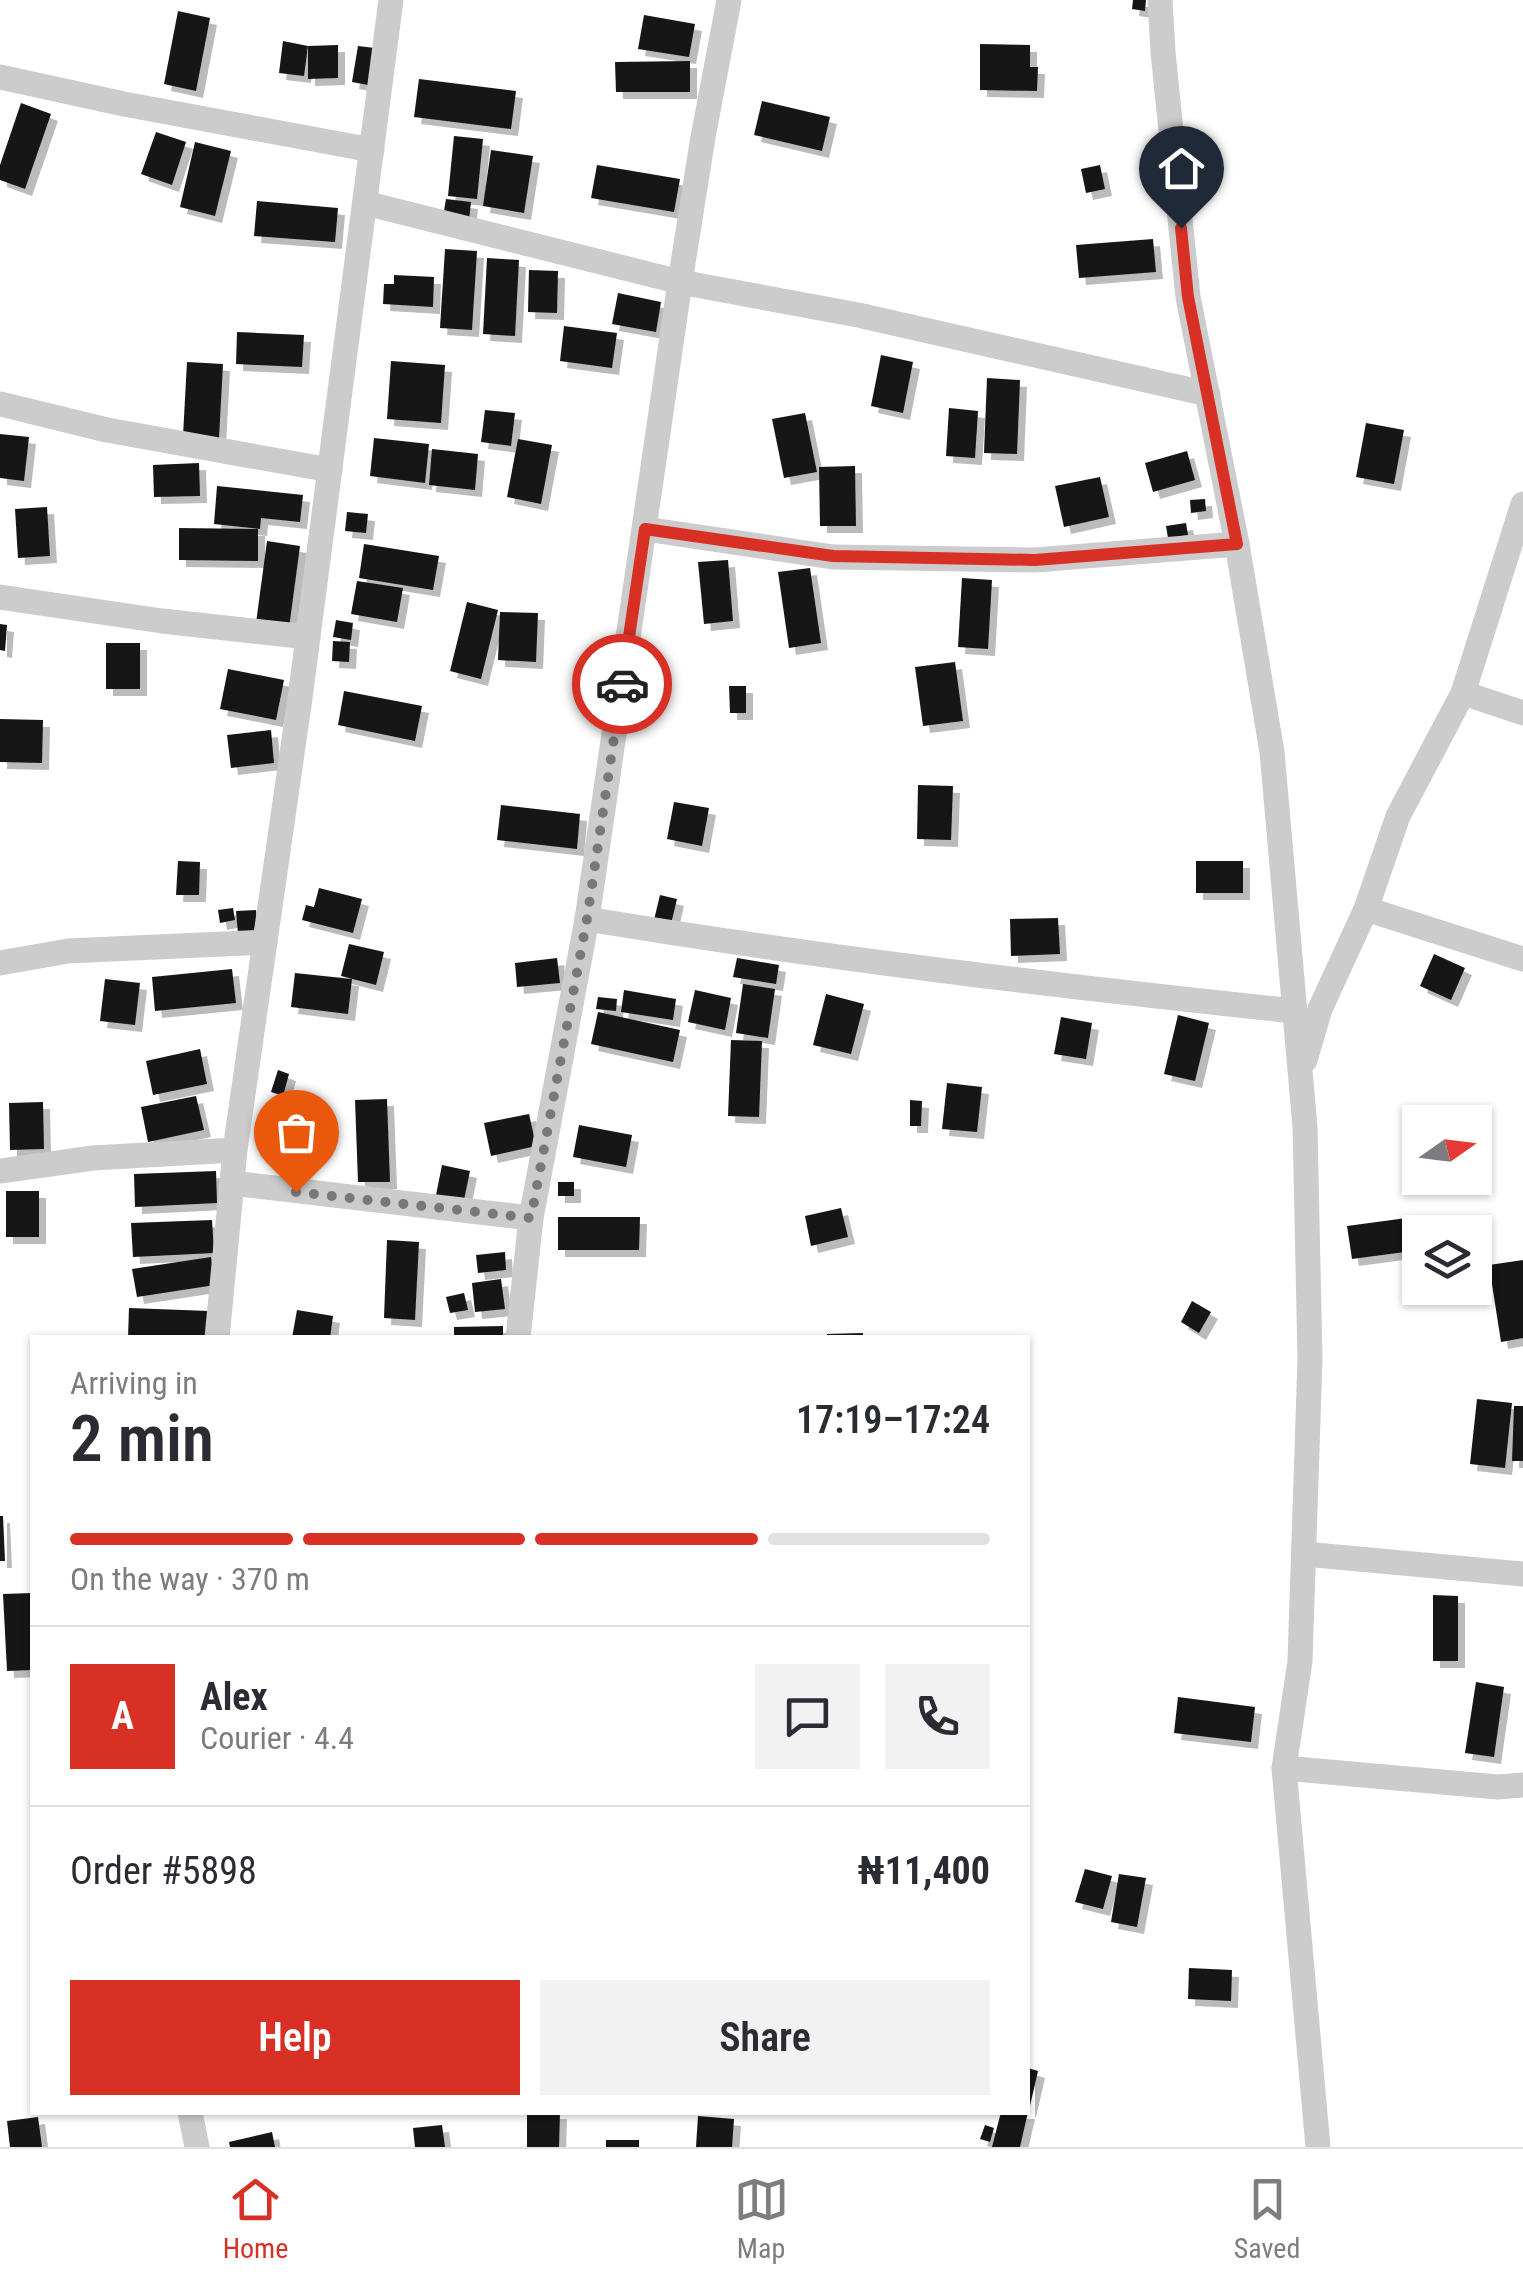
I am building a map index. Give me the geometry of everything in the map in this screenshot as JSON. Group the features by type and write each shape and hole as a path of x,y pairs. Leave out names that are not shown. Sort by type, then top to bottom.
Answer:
{"street":[{"path":"216,1335 235,1150 392,0"},
{"path":"518,1335 531,1218 587,919 702,137 729,0"},
{"path":"1160,0 1188,297 1237,544 1272,752 1305,1127 1310,1359 1304,1554 1300,1661 1284,1768 1318,2147"},
{"path":"0,77 372,150"},
{"path":"365,203 680,282 858,315 1208,394"},
{"path":"0,404 126,433 330,470"},
{"path":"1300,1075 1320,1009 1366,909 1398,816 1463,693 1523,504"},
{"path":"645,529 851,557 1035,560 1237,544"},
{"path":"0,598 162,622 308,636"},
{"path":"1463,693 1523,712"},
{"path":"1366,909 1523,959"},
{"path":"587,919 799,954 1294,1011"},
{"path":"0,963 68,951 265,942"},
{"path":"0,1171 93,1158 235,1150"},
{"path":"232,1183 531,1218"},
{"path":"1304,1554 1523,1574"},
{"path":"1284,1768 1523,1785"},
{"path":"191,2115 197,2147"}],"building":[{"path":"1133,0 1146,0 1145,11 1132,9"},
{"path":"178,11 210,18 196,91 164,84"},
{"path":"644,15 695,24 689,57 638,49"},
{"path":"283,41 308,46 304,76 279,73"},
{"path":"980,44 1030,45 1030,67 1038,67 1037,91 980,90"},
{"path":"338,45 338,78 308,79 308,46"},
{"path":"358,46 375,48 368,85 352,82"},
{"path":"690,61 690,92 616,92 615,62"},
{"path":"419,79 516,91 511,129 414,117"},
{"path":"762,101 830,117 822,151 754,135"},
{"path":"21,103 51,114 25,189 0,180 0,165"},
{"path":"156,132 186,142 172,185 141,174"},
{"path":"454,136 483,139 477,199 448,196"},
{"path":"195,142 231,151 215,216 180,207"},
{"path":"491,150 533,156 524,213 483,206"},
{"path":"597,165 680,179 674,212 591,198"},
{"path":"1100,165 1105,189 1086,193 1081,169"},
{"path":"446,199 471,202 469,220 443,217"},
{"path":"257,201 338,208 335,242 254,236"},
{"path":"1153,239 1156,272 1079,278 1076,245"},
{"path":"445,249 477,251 472,330 440,328"},
{"path":"487,258 519,260 515,336 483,334"},
{"path":"529,270 558,271 557,313 528,312"},
{"path":"394,275 434,277 433,307 383,304 384,284 394,284"},
{"path":"618,293 661,302 656,332 612,324"},
{"path":"564,326 617,333 612,368 560,361"},
{"path":"237,332 304,335 302,367 236,364"},
{"path":"881,355 913,362 903,413 871,406"},
{"path":"391,361 445,365 441,423 387,419"},
{"path":"187,362 223,364 219,438 183,436"},
{"path":"987,378 1020,380 1017,454 984,453"},
{"path":"949,408 978,411 975,458 946,456"},
{"path":"485,410 515,413 511,446 481,442"},
{"path":"805,413 817,472 784,478 772,419"},
{"path":"1366,423 1404,430 1394,484 1356,477"},
{"path":"0,434 29,437 24,481 0,478"},
{"path":"374,438 429,444 425,483 370,476"},
{"path":"518,439 552,445 541,504 507,497"},
{"path":"432,449 478,454 475,490 429,485"},
{"path":"1187,451 1195,480 1153,492 1145,463"},
{"path":"199,463 200,496 154,497 153,465"},
{"path":"855,466 856,526 820,526 819,467"},
{"path":"1100,477 1109,517 1064,527 1055,486"},
{"path":"217,486 303,495 300,522 261,518 260,529 214,524"},
{"path":"1205,499 1206,511 1191,513 1190,500"},
{"path":"47,507 50,556 18,558 15,509"},
{"path":"347,512 368,514 366,533 345,531"},
{"path":"1186,523 1188,535 1168,538 1166,526"},
{"path":"179,528 258,529 258,561 179,560"},
{"path":"267,541 300,546 289,628 256,623"},
{"path":"364,544 439,556 433,590 359,578"},
{"path":"728,560 733,621 704,624 698,562"},
{"path":"810,568 821,643 789,648 778,572"},
{"path":"962,578 992,580 988,649 958,647"},
{"path":"357,581 403,588 397,622 351,614"},
{"path":"467,602 498,610 481,679 450,671"},
{"path":"500,612 538,613 536,662 498,660"},
{"path":"336,620 353,623 351,640 333,637"},
{"path":"0,624 7,625 5,651 0,650"},
{"path":"333,641 350,642 349,662 332,661"},
{"path":"106,643 140,643 140,689 106,689"},
{"path":"955,662 963,721 923,726 915,667"},
{"path":"228,669 284,680 276,720 220,709"},
{"path":"729,686 746,686 746,713 730,713"},
{"path":"344,691 422,706 415,741 338,725"},
{"path":"0,719 43,720 42,763 0,762"},
{"path":"271,730 274,763 231,768 227,735"},
{"path":"918,785 953,786 951,840 917,839"},
{"path":"674,802 709,808 702,846 667,839"},
{"path":"501,805 580,814 577,849 497,840"},
{"path":"178,861 200,862 199,895 176,895"},
{"path":"1196,861 1243,861 1243,893 1196,893"},
{"path":"319,888 362,899 353,933 302,920 306,905 314,907"},
{"path":"660,895 677,899 671,924 654,920"},
{"path":"233,908 235,920 220,923 218,910"},
{"path":"256,910 259,944 239,946 236,911"},
{"path":"1058,918 1060,954 1011,956 1010,919"},
{"path":"349,944 384,952 376,985 341,976"},
{"path":"1434,954 1465,968 1451,1000 1420,986"},
{"path":"557,958 560,983 517,987 515,963"},
{"path":"737,958 779,965 776,984 733,977"},
{"path":"232,969 236,1003 155,1011 152,977"},
{"path":"295,973 352,979 348,1014 291,1007"},
{"path":"105,979 140,983 135,1025 100,1021"},
{"path":"743,984 775,989 768,1038 736,1033"},
{"path":"624,990 676,999 673,1020 621,1012"},
{"path":"695,990 731,998 725,1030 688,1022"},
{"path":"826,994 864,1004 851,1054 813,1045"},
{"path":"598,997 617,999 616,1011 596,1009"},
{"path":"598,1012 680,1030 673,1062 591,1044"},
{"path":"1178,1015 1209,1023 1195,1081 1164,1074"},
{"path":"1061,1017 1092,1023 1086,1059 1054,1054"},
{"path":"731,1040 762,1041 759,1117 728,1116"},
{"path":"200,1049 207,1084 153,1095 146,1061"},
{"path":"278,1070 289,1074 283,1096 271,1092"},
{"path":"947,1083 982,1087 977,1132 942,1129"},
{"path":"196,1096 204,1130 148,1142 141,1107"},
{"path":"387,1099 390,1182 358,1182 355,1100"},
{"path":"910,1100 922,1101 921,1126 910,1126"},
{"path":"43,1102 44,1149 10,1150 9,1103"},
{"path":"529,1114 536,1146 491,1156 484,1123"},
{"path":"579,1125 632,1135 626,1167 573,1157"},
{"path":"442,1165 470,1171 464,1200 436,1195"},
{"path":"216,1171 217,1203 135,1207 134,1174"},
{"path":"558,1182 574,1182 574,1196 558,1196"},
{"path":"6,1191 39,1191 39,1237 6,1237"},
{"path":"841,1208 848,1237 811,1246 805,1216"},
{"path":"558,1217 640,1217 639,1250 558,1250"},
{"path":"1402,1219 1402,1252 1352,1259 1347,1226"},
{"path":"212,1220 214,1253 133,1257 131,1223"},
{"path":"387,1240 419,1242 415,1320 384,1318"},
{"path":"505,1252 506,1270 478,1273 476,1255"},
{"path":"211,1257 215,1285 137,1297 132,1269"},
{"path":"1523,1260 1523,1338 1501,1342 1492,1265"},
{"path":"501,1279 505,1309 475,1312 472,1283"},
{"path":"464,1293 468,1310 450,1313 446,1297"},
{"path":"1192,1301 1211,1312 1199,1333 1181,1322"},
{"path":"129,1308 209,1311 208,1335 128,1335"},
{"path":"297,1310 333,1316 330,1335 293,1335"},
{"path":"503,1326 503,1335 454,1335 454,1327"},
{"path":"1477,1399 1512,1403 1505,1468 1470,1464"},
{"path":"1514,1406 1523,1406 1523,1461 1512,1461"},
{"path":"3,1516 5,1561 0,1561"},
{"path":"30,1593 30,1670 7,1671 3,1594"},
{"path":"1433,1595 1458,1596 1458,1661 1433,1661"},
{"path":"1476,1682 1504,1687 1494,1757 1465,1753"},
{"path":"1178,1697 1255,1707 1251,1742 1174,1733"},
{"path":"1085,1869 1112,1876 1103,1909 1075,1902"},
{"path":"1119,1874 1146,1878 1137,1927 1111,1922"},
{"path":"1189,1968 1232,1970 1231,2001 1188,1999"},
{"path":"1030,2069 1038,2071 1030,2106"},
{"path":"527,2115 560,2115 559,2147 527,2147"},
{"path":"1000,2115 1027,2115 1020,2147 992,2147"},
{"path":"698,2116 734,2119 732,2147 696,2147"},
{"path":"38,2117 42,2147 10,2147 7,2121"},
{"path":"442,2125 445,2147 415,2147 413,2128"},
{"path":"985,2125 994,2128 990,2142 980,2139"},
{"path":"272,2132 275,2147 230,2147 229,2142"},
{"path":"606,2140 639,2140 639,2147 606,2147"}],"way so far":[{"path":"296,1192 531,1218 587,919 622,684"}],"route":[{"path":"622,684 645,529 833,556 1035,560 1237,544 1188,297 1181,228"}]}
